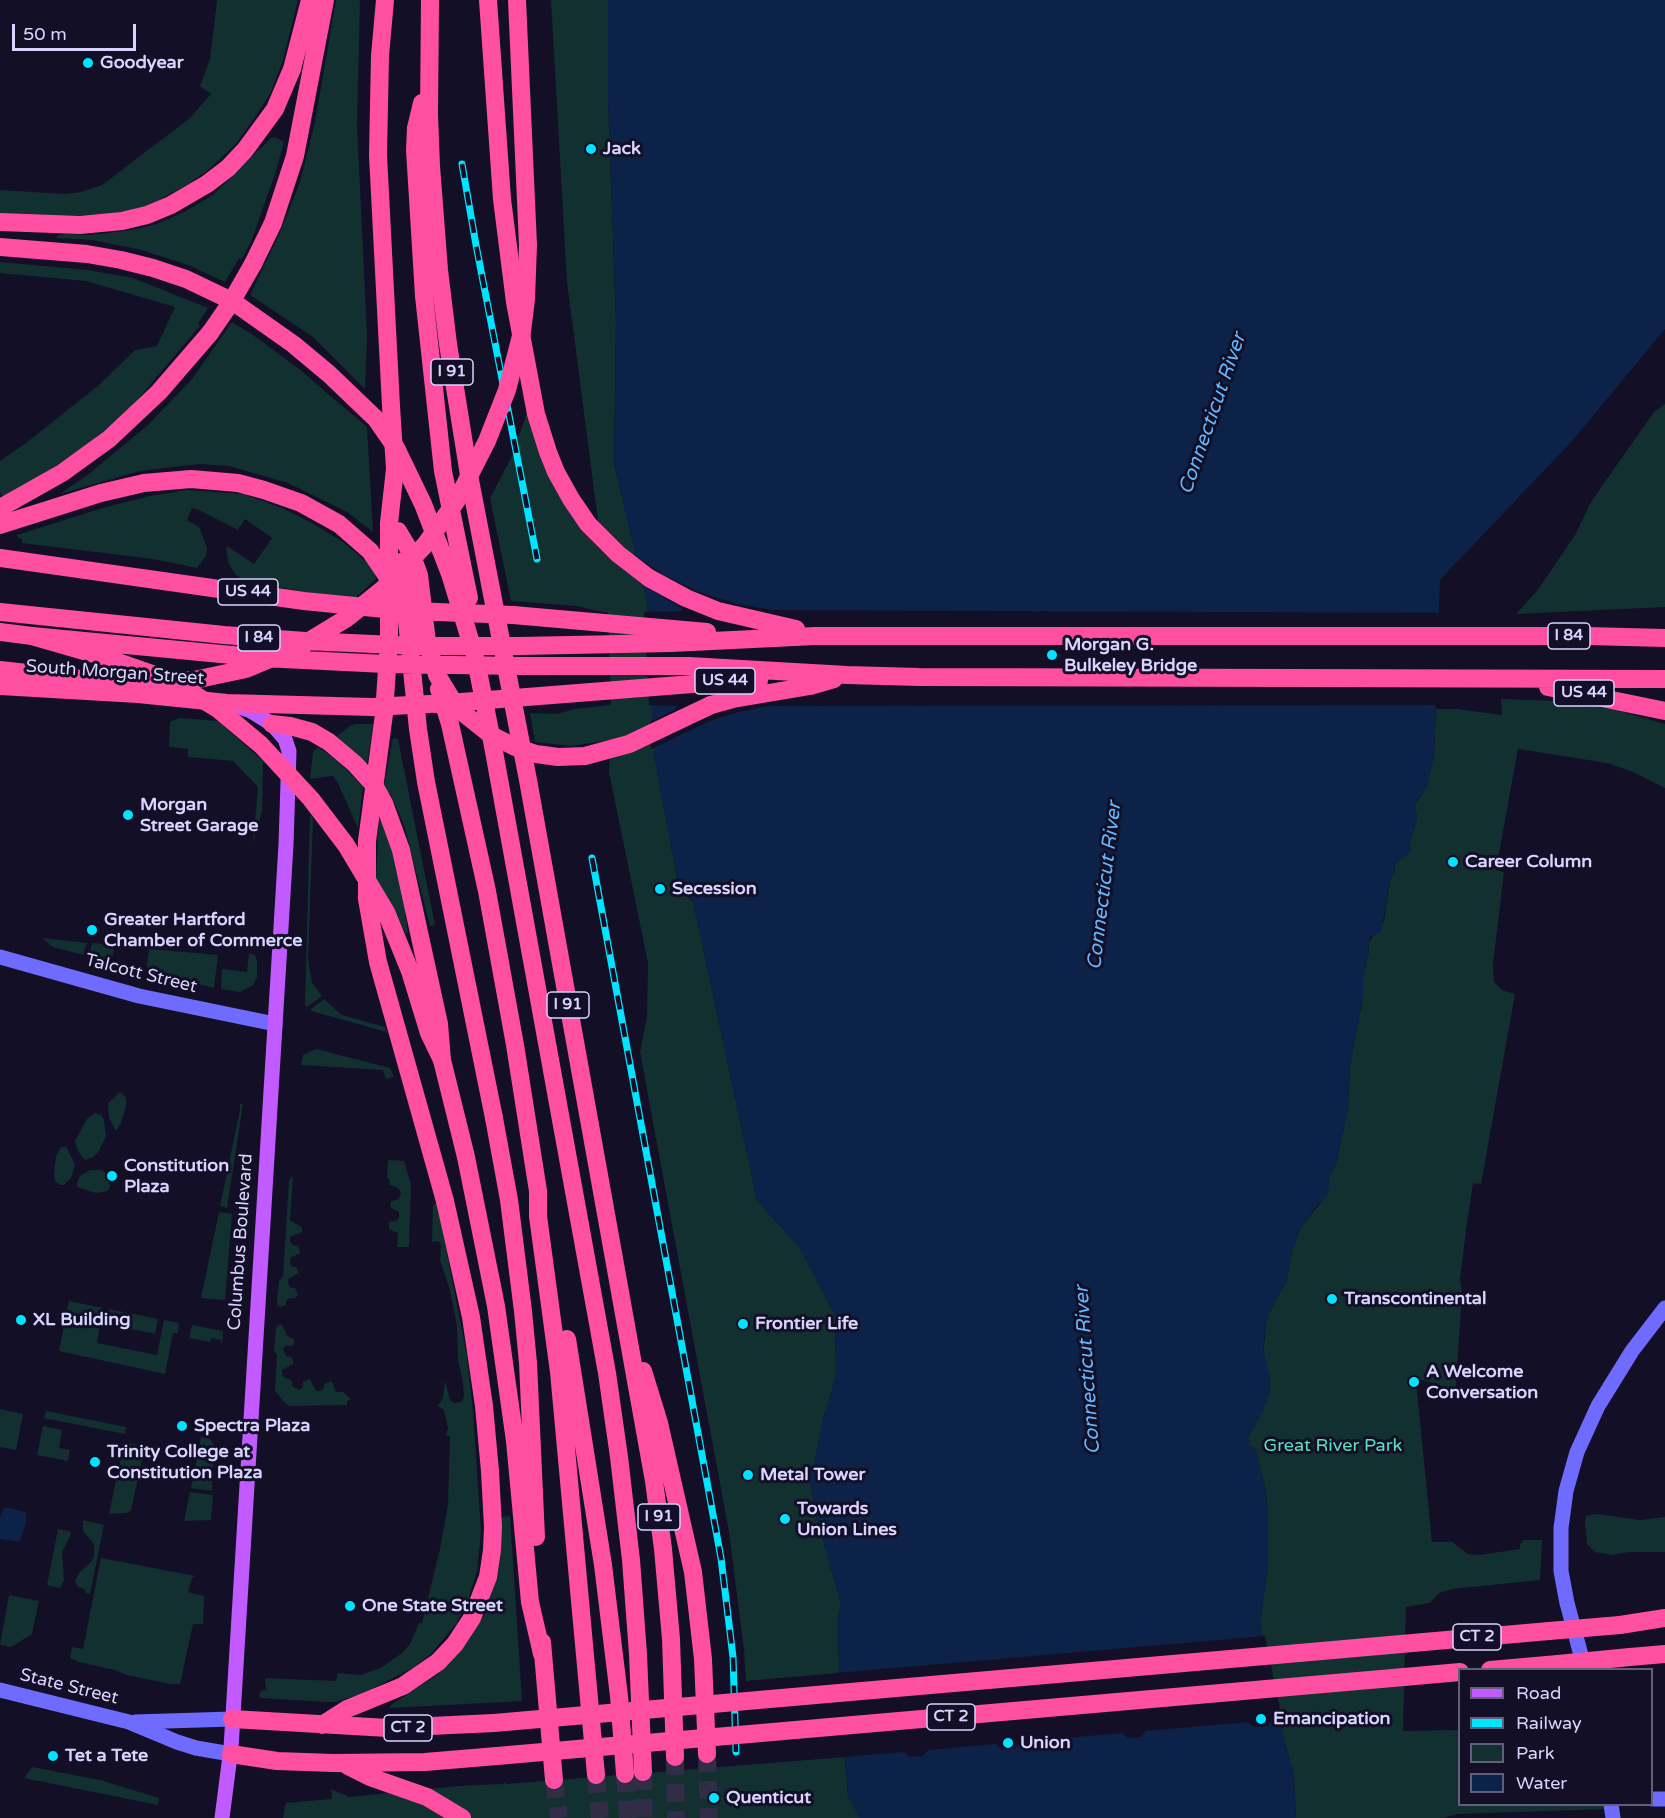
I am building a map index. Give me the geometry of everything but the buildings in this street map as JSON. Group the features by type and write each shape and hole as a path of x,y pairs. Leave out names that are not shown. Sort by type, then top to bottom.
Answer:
{"highway":[{"path":"0,222 80,225 122,221 147,215 171,205 207,184 228,168 245,150 275,109 292,69 310,0"},
{"path":"5,514 118,432 176,374 210,333 230,304 253,264 276,214 295,156 325,0"},
{"path":"385,0 378,155 399,531 414,691 426,782 509,1200 524,1311 542,1654 554,1780"},
{"name":"I 91","path":"430,0 429,138 435,228 447,333 460,425 526,769 654,1481 663,1549 673,1673 675,1757"},
{"path":"488,0 502,199 523,350 536,414 548,452 565,489 588,524 618,554 649,578 718,611 796,629 815,636"},
{"path":"0,670 108,682 154,683 200,679 246,669 301,646 347,618 383,589 430,538 460,494 488,441 509,383 522,332 528,245 518,0"},
{"path":"429,83 419,114 415,138 424,296 443,471 475,627 475,656"},
{"path":"0,248 87,254 130,262 201,285 232,301 271,326 311,359 376,419 396,448 415,485 455,590 475,656 615,1424 628,1528 634,1604 634,1773 619,1696 596,1520 547,1215 538,1191"},
{"path":"322,1725 347,1709 403,1686 438,1662 455,1644 472,1618 488,1577 492,1550 490,1471 482,1388 471,1317 445,1201 378,962 367,899 367,841 386,691 390,604 389,523 395,469"},
{"path":"5,514 130,485 174,479 217,480 264,490 301,503 330,518 365,544 398,594 415,630 442,697 450,724 498,947 538,1191 538,1216 559,1372 596,1775"},
{"path":"399,531 411,552 419,574 427,642 442,686 457,708 478,727 524,750 558,757 597,754 629,744 719,702 754,694 810,686 847,675"},
{"name":"US 44","path":"0,558 304,601 395,610 513,615 768,637"},
{"name":"I 84","path":"0,612 213,634 418,646 603,644 815,636 1665,638"},
{"name":"I 84","path":"0,632 263,658 385,664 708,667 847,675 1665,679"},
{"path":"32,636 126,664 172,681 218,709 261,745 323,813 373,889 400,945 429,1034 442,1060"},
{"name":"US 44","path":"227,704 372,707 847,675"},
{"name":"US 44","path":"1502,678 1665,711"},
{"name":"South Morgan Street","path":"0,686 138,694 227,704"},
{"path":"272,724 304,729 321,737 356,764 374,785 389,812 397,834 439,1024 442,1060 482,1231 502,1337 515,1441 530,1602 542,1654"},
{"path":"631,1352 642,1370 652,1395 693,1572 703,1659 707,1754"},
{"name":"CT 2","path":"232,1719 412,1728 494,1724 1665,1620"},
{"name":"CT 2","path":"1513,1668 1665,1654"},
{"name":"CT 2","path":"231,1754 278,1761 425,1762 1458,1672"},
{"path":"344,1763 370,1777 427,1797 462,1818"}],"main road":[{"name":"Columbus Boulevard","path":"222,1818 231,1754 286,844 289,751 285,739 272,724 251,711 227,704"}],"street":[{"name":"Talcott Street","path":"0,957 139,996 275,1024"},
{"path":"1584,1668 1561,1571 1560,1532 1566,1491 1577,1452 1602,1398 1632,1351 1665,1308"},
{"name":"State Street","path":"0,1690 129,1722 196,1748 231,1754"},
{"name":"State Street","path":"129,1722 232,1719"}],"green space":[{"path":"217,0 298,0 283,60 271,92 235,145 208,170 187,185 145,207 117,213 67,216 0,215 0,190 64,194 81,192 102,185 190,118 211,94 200,86 210,59"},
{"path":"336,0 360,0 357,125 367,335 365,389 313,337 250,295 279,235 300,182 315,122"},
{"path":"551,0 608,0 608,99 616,322 614,463 647,602 654,754 679,890 693,901 757,1200 800,1248 835,1315 836,1377 824,1416 810,1482 818,1522 841,1604 838,1616 839,1673 746,1681 729,1532 640,1052 647,1017 648,963 609,772 611,740 571,746 535,742 530,713 557,714 575,709 611,705 608,613 576,606 511,601 490,498 512,456 529,407 581,529 602,551 567,282"},
{"path":"275,137 284,142 275,174 251,242 225,282 188,265 138,249 92,240 56,238 64,234 91,235 132,230 157,224 184,212 213,195 271,138"},
{"path":"0,262 88,270 133,278 208,308 198,324 200,326 132,406 91,442 3,498 0,492 0,461 99,385 135,350 157,346 175,307 86,281 0,273"},
{"path":"232,322 299,369 367,427 373,532 347,512 288,483 229,466 199,464 140,471 60,494 90,473 148,425 192,379"},
{"path":"1665,404 1665,607 1516,614 1537,591 1575,535 1590,504 1654,412"},
{"path":"187,490 244,494 282,508 343,542 375,569 376,579 353,600 244,581 235,574 229,564 227,546 254,564 272,538 245,519 238,530 192,508 187,520 199,527 207,548 206,556 197,568 153,559 22,543 22,539 17,535 106,507"},
{"name":"Great River Park","path":"1501,699 1558,701 1616,710 1665,724 1665,788 1633,772 1607,763 1518,749 1496,870 1504,872 1493,964 1494,982 1502,990 1515,994 1481,1184 1473,1183 1468,1216 1460,1279 1462,1293 1455,1398 1441,1386 1423,1380 1416,1381 1432,1542 1452,1542 1468,1554 1479,1555 1520,1549 1520,1544 1524,1540 1542,1540 1540,1580 1452,1589 1439,1593 1430,1603 1406,1607 1403,1731 1458,1730 1458,1806 1608,1806 1608,1809 1458,1814 1443,1818 1296,1818 1294,1776 1260,1624 1268,1565 1268,1513 1265,1486 1255,1448 1250,1445 1248,1437 1253,1429 1270,1376 1263,1355 1266,1324 1269,1313 1287,1280 1292,1250 1301,1227 1327,1195 1329,1178 1336,1164 1348,1108 1350,1065 1363,997 1368,943 1384,921 1390,880 1394,874 1395,864 1410,852 1410,842 1417,819 1415,804 1422,795 1434,757 1436,709 1457,709 1502,715"},
{"path":"179,718 218,721 263,761 262,811 253,843 258,787 233,761 188,757 188,749 169,747 170,722"},
{"path":"356,724 373,724 367,764 336,737"},
{"path":"393,738 398,739 435,925 430,926 404,825 391,795 383,791"},
{"path":"318,747 339,762 363,787 358,828 333,776 310,779 313,752"},
{"path":"310,814 313,819 308,960 312,983 322,996 307,1007 305,1005"},
{"path":"379,819 390,840 407,913 405,914 408,932 406,934 376,878"},
{"path":"42,938 87,943 83,955 53,947"},
{"path":"92,943 114,945 113,955 102,962 92,959 89,955"},
{"path":"149,949 218,955 214,988 149,972 147,967"},
{"path":"249,953 255,955 257,961 257,977 253,985 240,992 221,989 222,969 247,972"},
{"path":"324,999 342,1015 385,1027 387,1032 311,1011"},
{"path":"316,1049 390,1068 394,1077 386,1079 383,1070 301,1065 303,1055"},
{"path":"119,1093 126,1098 126,1106 116,1131 109,1118 108,1103"},
{"path":"240,1104 243,1104 227,1208 220,1206"},
{"path":"95,1113 101,1115 104,1120 106,1136 99,1151 93,1157 85,1160 78,1151 75,1141 87,1119"},
{"path":"61,1147 66,1147 75,1165 71,1178 64,1185 55,1181 54,1175 56,1156"},
{"path":"388,1160 404,1161 411,1184 409,1247 397,1247 398,1233 389,1229 389,1222 399,1218 399,1212 391,1208 390,1202 399,1199 401,1192 390,1185 387,1177"},
{"path":"90,1170 101,1170 107,1174 110,1186 108,1191 96,1193 77,1187 80,1176"},
{"path":"293,1176 290,1220 302,1228 302,1232 290,1237 290,1242 298,1246 300,1253 290,1258 292,1267 296,1267 299,1273 288,1279 288,1284 291,1288 295,1288 298,1295 290,1298 286,1301 286,1305 280,1307 277,1304 279,1281 283,1277 289,1180"},
{"path":"437,1202 467,1356 473,1410 481,1532 477,1571 468,1600 456,1624 431,1654 414,1667 364,1693 336,1702 261,1698 259,1696 261,1691 266,1690 265,1678 336,1681 338,1673 360,1675 381,1668 402,1653 410,1644 419,1623 422,1623 448,1504 450,1436 446,1436 448,1428 444,1410 438,1406 443,1397 445,1381 450,1400 454,1403 462,1402 464,1396 458,1360 457,1326 450,1290 440,1260 441,1245 438,1241 432,1242 433,1205"},
{"path":"219,1212 232,1214 225,1300 201,1298"},
{"path":"69,1301 103,1308 97,1343 157,1355 164,1320 179,1323 178,1333 173,1333 165,1374 59,1351"},
{"path":"109,1309 158,1319 155,1334 106,1324"},
{"path":"192,1325 223,1331 222,1343 221,1340 211,1338 210,1342 189,1338"},
{"path":"278,1325 282,1325 287,1336 294,1339 292,1346 287,1345 283,1349 286,1356 293,1360 293,1364 282,1370 282,1375 292,1381 292,1386 299,1390 303,1387 303,1382 310,1379 316,1391 321,1391 324,1384 332,1381 336,1392 343,1392 351,1399 347,1401 347,1405 290,1406 286,1404 275,1391 277,1355 274,1351"},
{"path":"0,1409 23,1414 16,1450 0,1447"},
{"path":"46,1411 126,1427 125,1434 44,1418"},
{"path":"43,1426 62,1430 59,1448 70,1450 68,1461 37,1455"},
{"path":"201,1437 210,1439 214,1445 212,1491 191,1488"},
{"path":"124,1442 145,1446 131,1510 127,1513 109,1514"},
{"path":"190,1492 213,1495 211,1520 184,1521"},
{"path":"1597,1514 1640,1520 1665,1517 1665,1552 1629,1552 1612,1555 1595,1552 1587,1544 1585,1522 1586,1516"},
{"path":"510,1516 522,1701 390,1708 391,1705 437,1675 466,1644 486,1612 499,1568 500,1517"},
{"path":"83,1520 104,1525 90,1594 85,1593 85,1589 78,1587 75,1582 79,1573 94,1556 94,1544 83,1531"},
{"path":"58,1529 69,1531 71,1534 62,1552 64,1581 60,1588 47,1585"},
{"path":"101,1558 196,1576 192,1578 188,1592 204,1596 203,1624 193,1624 180,1684 127,1675 70,1658 72,1647 83,1649"},
{"path":"9,1595 39,1601 32,1634 11,1647 0,1645"},
{"path":"845,1757 848,1796 860,1818 283,1818 286,1803 332,1799 331,1789 349,1797 505,1782 507,1784"},
{"path":"32,1767 100,1780 159,1798 158,1805 24,1778"}],"water":[{"name":"Connecticut River","path":"608,0 1665,0 1665,329 1572,441 1440,580 1434,757 1427,787 1415,804 1417,819 1410,842 1410,852 1395,864 1381,932 1370,937 1368,943 1363,997 1350,1065 1348,1108 1336,1164 1329,1178 1329,1188 1324,1200 1318,1204 1301,1227 1292,1250 1287,1280 1269,1313 1266,1324 1263,1348 1270,1376 1270,1393 1262,1414 1248,1437 1250,1445 1255,1448 1265,1486 1268,1513 1268,1565 1260,1624 1294,1776 1296,1818 860,1818 848,1796 845,1757 852,1756 839,1673 838,1616 841,1604 818,1522 810,1482 824,1416 836,1377 835,1315 800,1248 757,1200 693,901 679,890 654,754 647,602 614,463 616,322 608,99"},
{"path":"4,1507 26,1512 26,1522 20,1542 0,1539 0,1517"}],"pier":[{"name":"Morgan G. Bulkeley Bridge","path":"633,554 664,575 699,592 737,604 773,610 1442,613 1439,705 768,706 710,721 651,749 650,722 674,710 677,706 649,705 644,612 681,611 683,609 639,582"},
{"path":"1265,1636 1282,1719 1272,1719 1268,1726 1254,1727 1248,1722 1146,1731 1141,1737 1128,1738 1122,1733 1020,1742 1015,1748 1001,1749 996,1744 928,1750 923,1756 910,1757 904,1752 842,1757 843,1754 849,1753 836,1673"}],"tunnel":[{"path":"707,1754 709,1818"},
{"path":"675,1757 676,1818"},
{"path":"643,1772 644,1818"},
{"path":"625,1774 628,1818"},
{"path":"596,1775 600,1818"},
{"path":"554,1780 559,1818"}],"railway":[{"path":"462,164 537,559"},
{"path":"592,858 721,1558 733,1657 736,1752"}],"place":[{"name":"Goodyear","path":"88,63"},
{"name":"Jack","path":"591,149"},
{"name":"Morgan G. Bulkeley Bridge","path":"1052,655"},
{"name":"Morgan Street Garage","path":"128,815"},
{"name":"Career Column","path":"1453,862"},
{"name":"Secession","path":"660,889"},
{"name":"Greater Hartford Chamber of Commerce","path":"92,930"},
{"name":"Constitution Plaza","path":"112,1176"},
{"name":"Transcontinental","path":"1332,1299"},
{"name":"XL Building","path":"21,1320"},
{"name":"Frontier Life","path":"743,1324"},
{"name":"A Welcome Conversation","path":"1414,1382"},
{"name":"Spectra Plaza","path":"182,1426"},
{"name":"Trinity College at Constitution Plaza","path":"95,1462"},
{"name":"Metal Tower","path":"748,1475"},
{"name":"Towards Union Lines","path":"785,1519"},
{"name":"One State Street","path":"350,1606"},
{"name":"Emancipation","path":"1261,1719"},
{"name":"Union","path":"1008,1743"},
{"name":"Tet a Tete","path":"53,1756"},
{"name":"Quenticut","path":"714,1798"}]}
